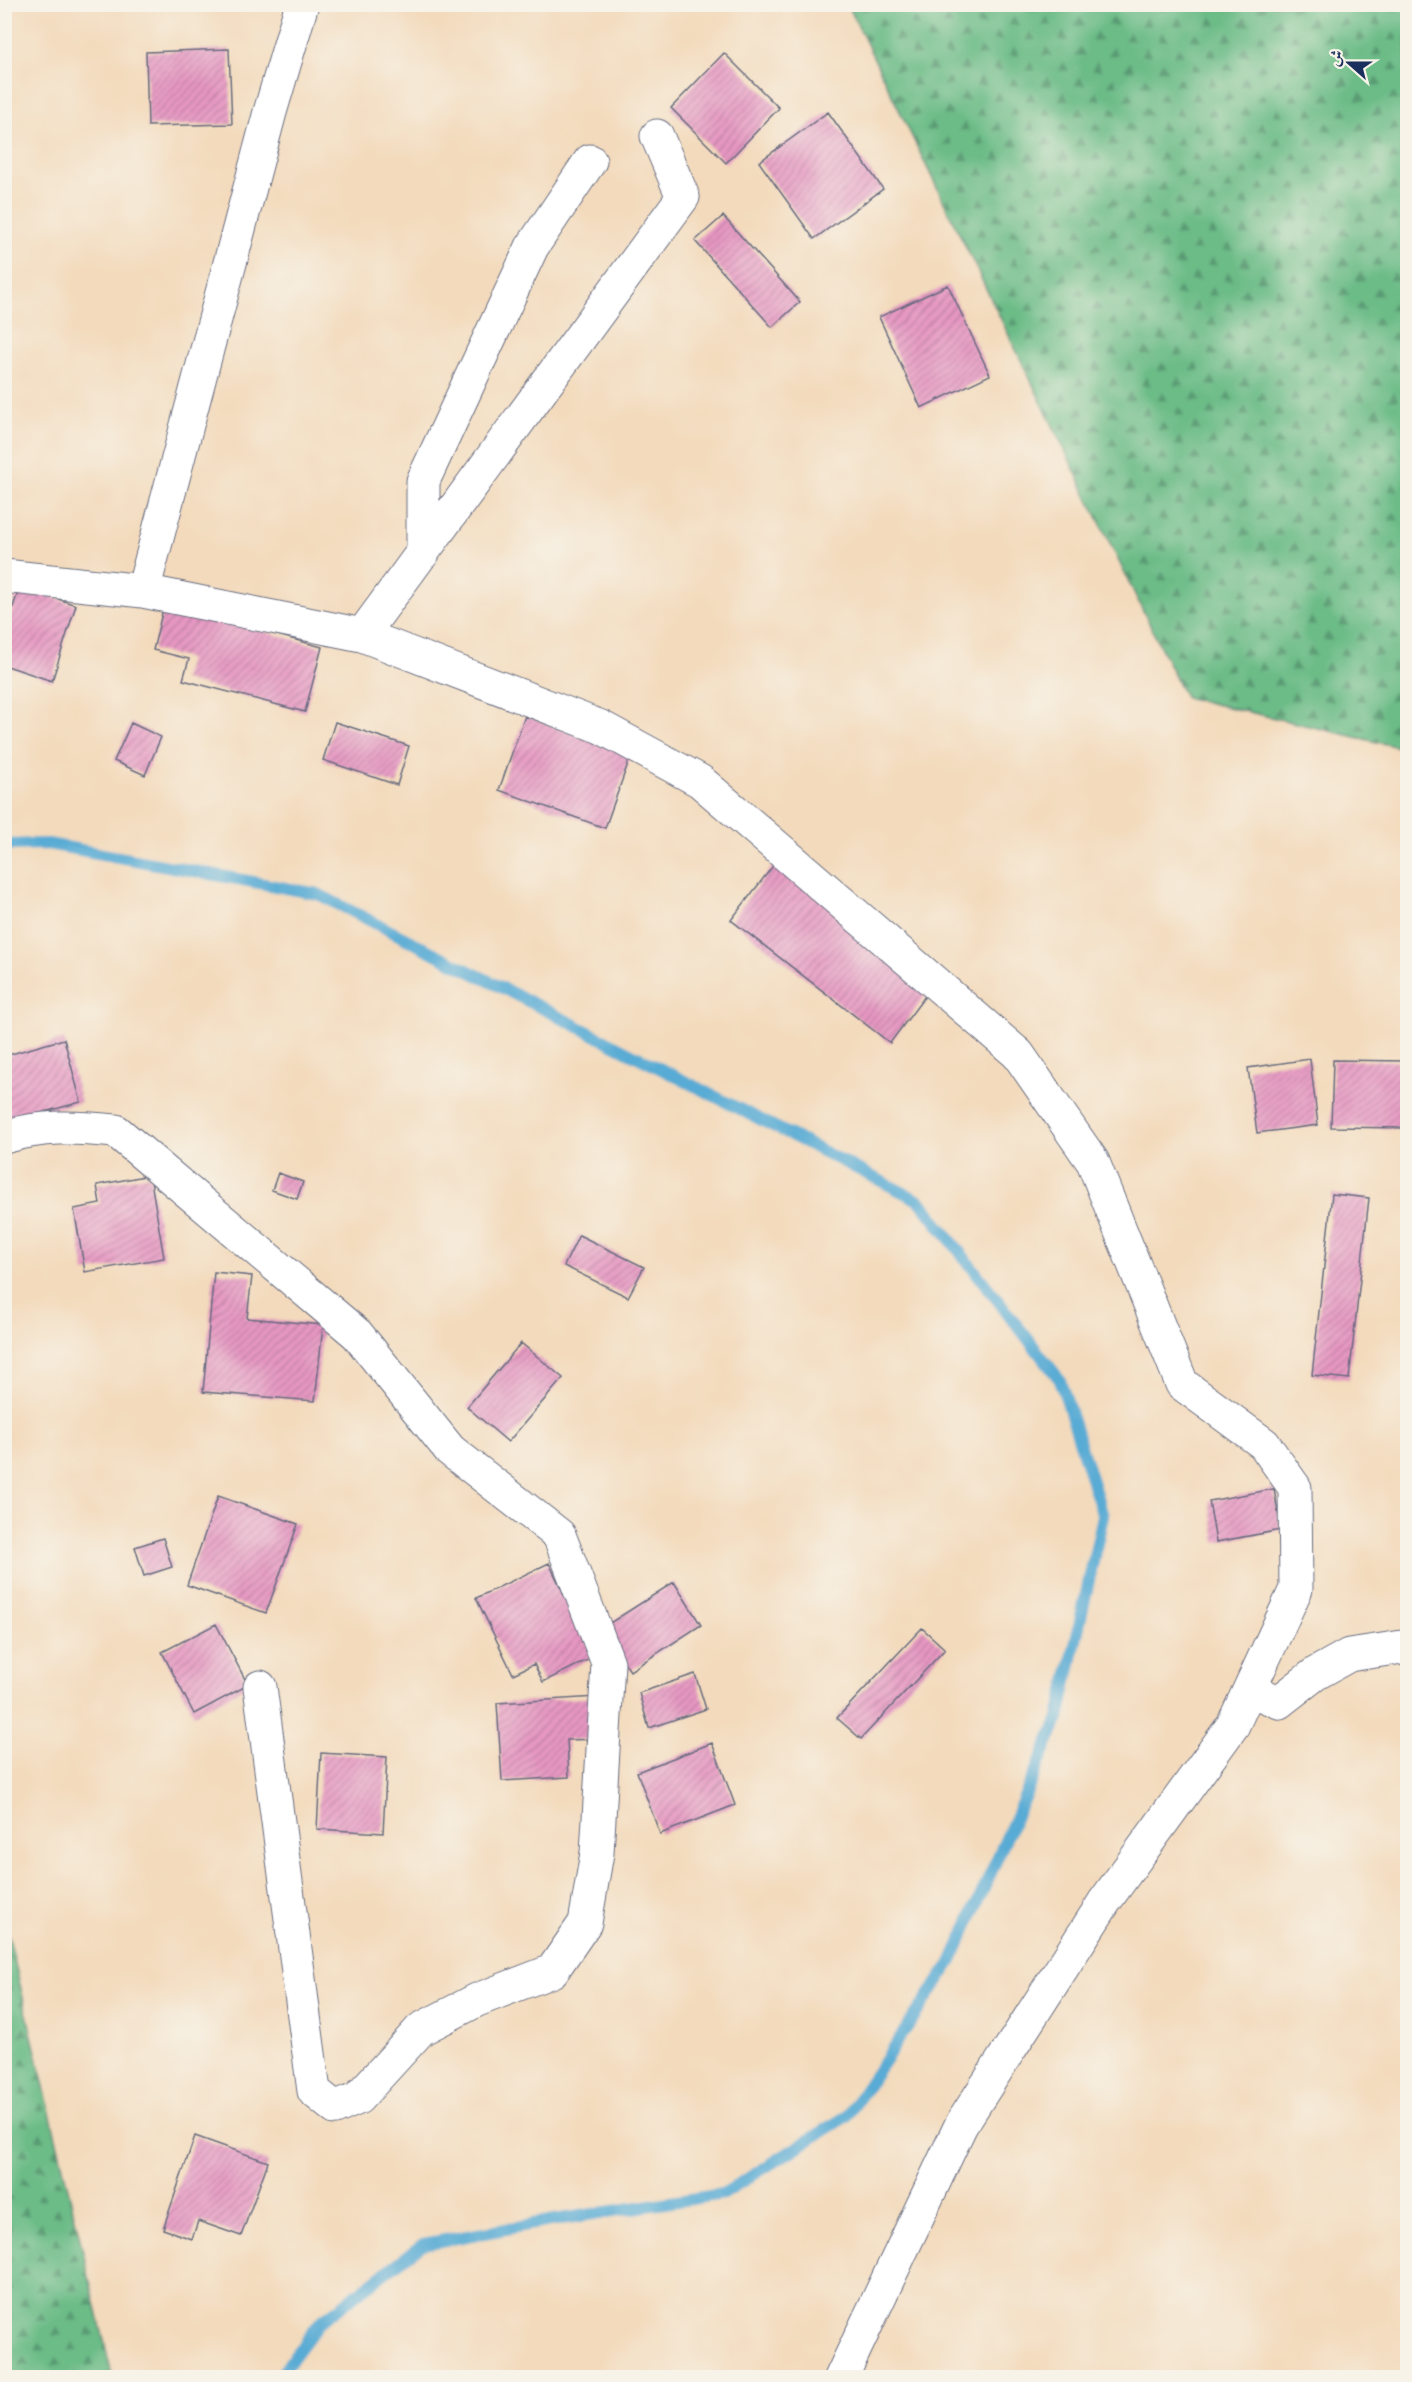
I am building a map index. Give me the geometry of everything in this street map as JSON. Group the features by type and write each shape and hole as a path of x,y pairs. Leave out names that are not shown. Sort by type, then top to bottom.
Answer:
{"street":[{"path":"143,591 270,112 302,4"},
{"path":"362,635 683,197 657,136"},
{"path":"423,553 423,482 532,247 590,161"},
{"path":"4,576 143,591 362,635 601,727 700,781 1018,1054 1093,1162 1182,1384 1264,1444 1295,1488 1296,1588 1233,1725 1105,1901 961,2125 841,2378"},
{"path":"4,1137 30,1129 71,1126 116,1131 357,1334 450,1450 559,1534 608,1663 597,1853 585,1923 552,1971 477,2000 421,2029 358,2098 335,2108 314,2091 260,1687"},
{"path":"1250,1690 1279,1702 1315,1674 1349,1655 1402,1647 1407,1650"}],"green space":[{"path":"848,5 1407,5 1407,749 1185,697"},
{"path":"4,1917 112,2375 111,2377 5,2377"}],"building":[{"path":"229,49 232,124 148,126 146,52"},
{"path":"724,53 779,108 726,163 671,108"},
{"path":"828,112 883,189 814,239 759,162"},
{"path":"723,216 800,302 772,327 695,241"},
{"path":"948,285 990,375 921,408 879,317"},
{"path":"20,586 76,605 52,681 4,665 4,634"},
{"path":"164,605 322,647 305,712 183,680 189,659 153,650"},
{"path":"525,716 631,755 605,828 499,790"},
{"path":"335,722 409,746 397,785 323,760"},
{"path":"131,723 161,737 145,775 114,761"},
{"path":"783,853 934,984 890,1043 731,920"},
{"path":"64,1039 81,1102 4,1123 4,1056"},
{"path":"1310,1059 1318,1125 1257,1133 1248,1068"},
{"path":"1333,1060 1406,1061 1405,1128 1331,1127"},
{"path":"278,1173 303,1182 297,1199 272,1190"},
{"path":"150,1175 164,1258 85,1272 74,1209 100,1204 97,1185"},
{"path":"1332,1194 1369,1198 1349,1379 1312,1375"},
{"path":"579,1235 644,1267 628,1297 564,1266"},
{"path":"214,1272 252,1276 247,1318 323,1325 315,1401 203,1392"},
{"path":"521,1343 563,1378 508,1442 467,1407"},
{"path":"1274,1489 1281,1530 1216,1542 1209,1501"},
{"path":"218,1496 298,1524 266,1613 187,1585"},
{"path":"163,1538 172,1567 144,1576 135,1547"},
{"path":"549,1563 594,1657 543,1682 534,1664 513,1674 476,1598"},
{"path":"674,1582 701,1625 630,1671 602,1628"},
{"path":"216,1624 248,1685 194,1714 162,1652"},
{"path":"922,1628 945,1649 861,1739 837,1718"},
{"path":"695,1674 706,1709 649,1728 639,1693"},
{"path":"597,1697 599,1739 567,1740 569,1777 502,1781 497,1703"},
{"path":"712,1743 735,1805 660,1834 637,1772"},
{"path":"321,1753 387,1757 383,1833 317,1829"},
{"path":"195,2136 268,2162 241,2236 198,2221 192,2239 163,2229"}],"waterway":[{"path":"4,845 48,844 318,894 920,1201 1060,1380 1103,1516 1059,1718 952,1961 847,2116 723,2194 561,2219 423,2244 320,2322 278,2378"}]}
